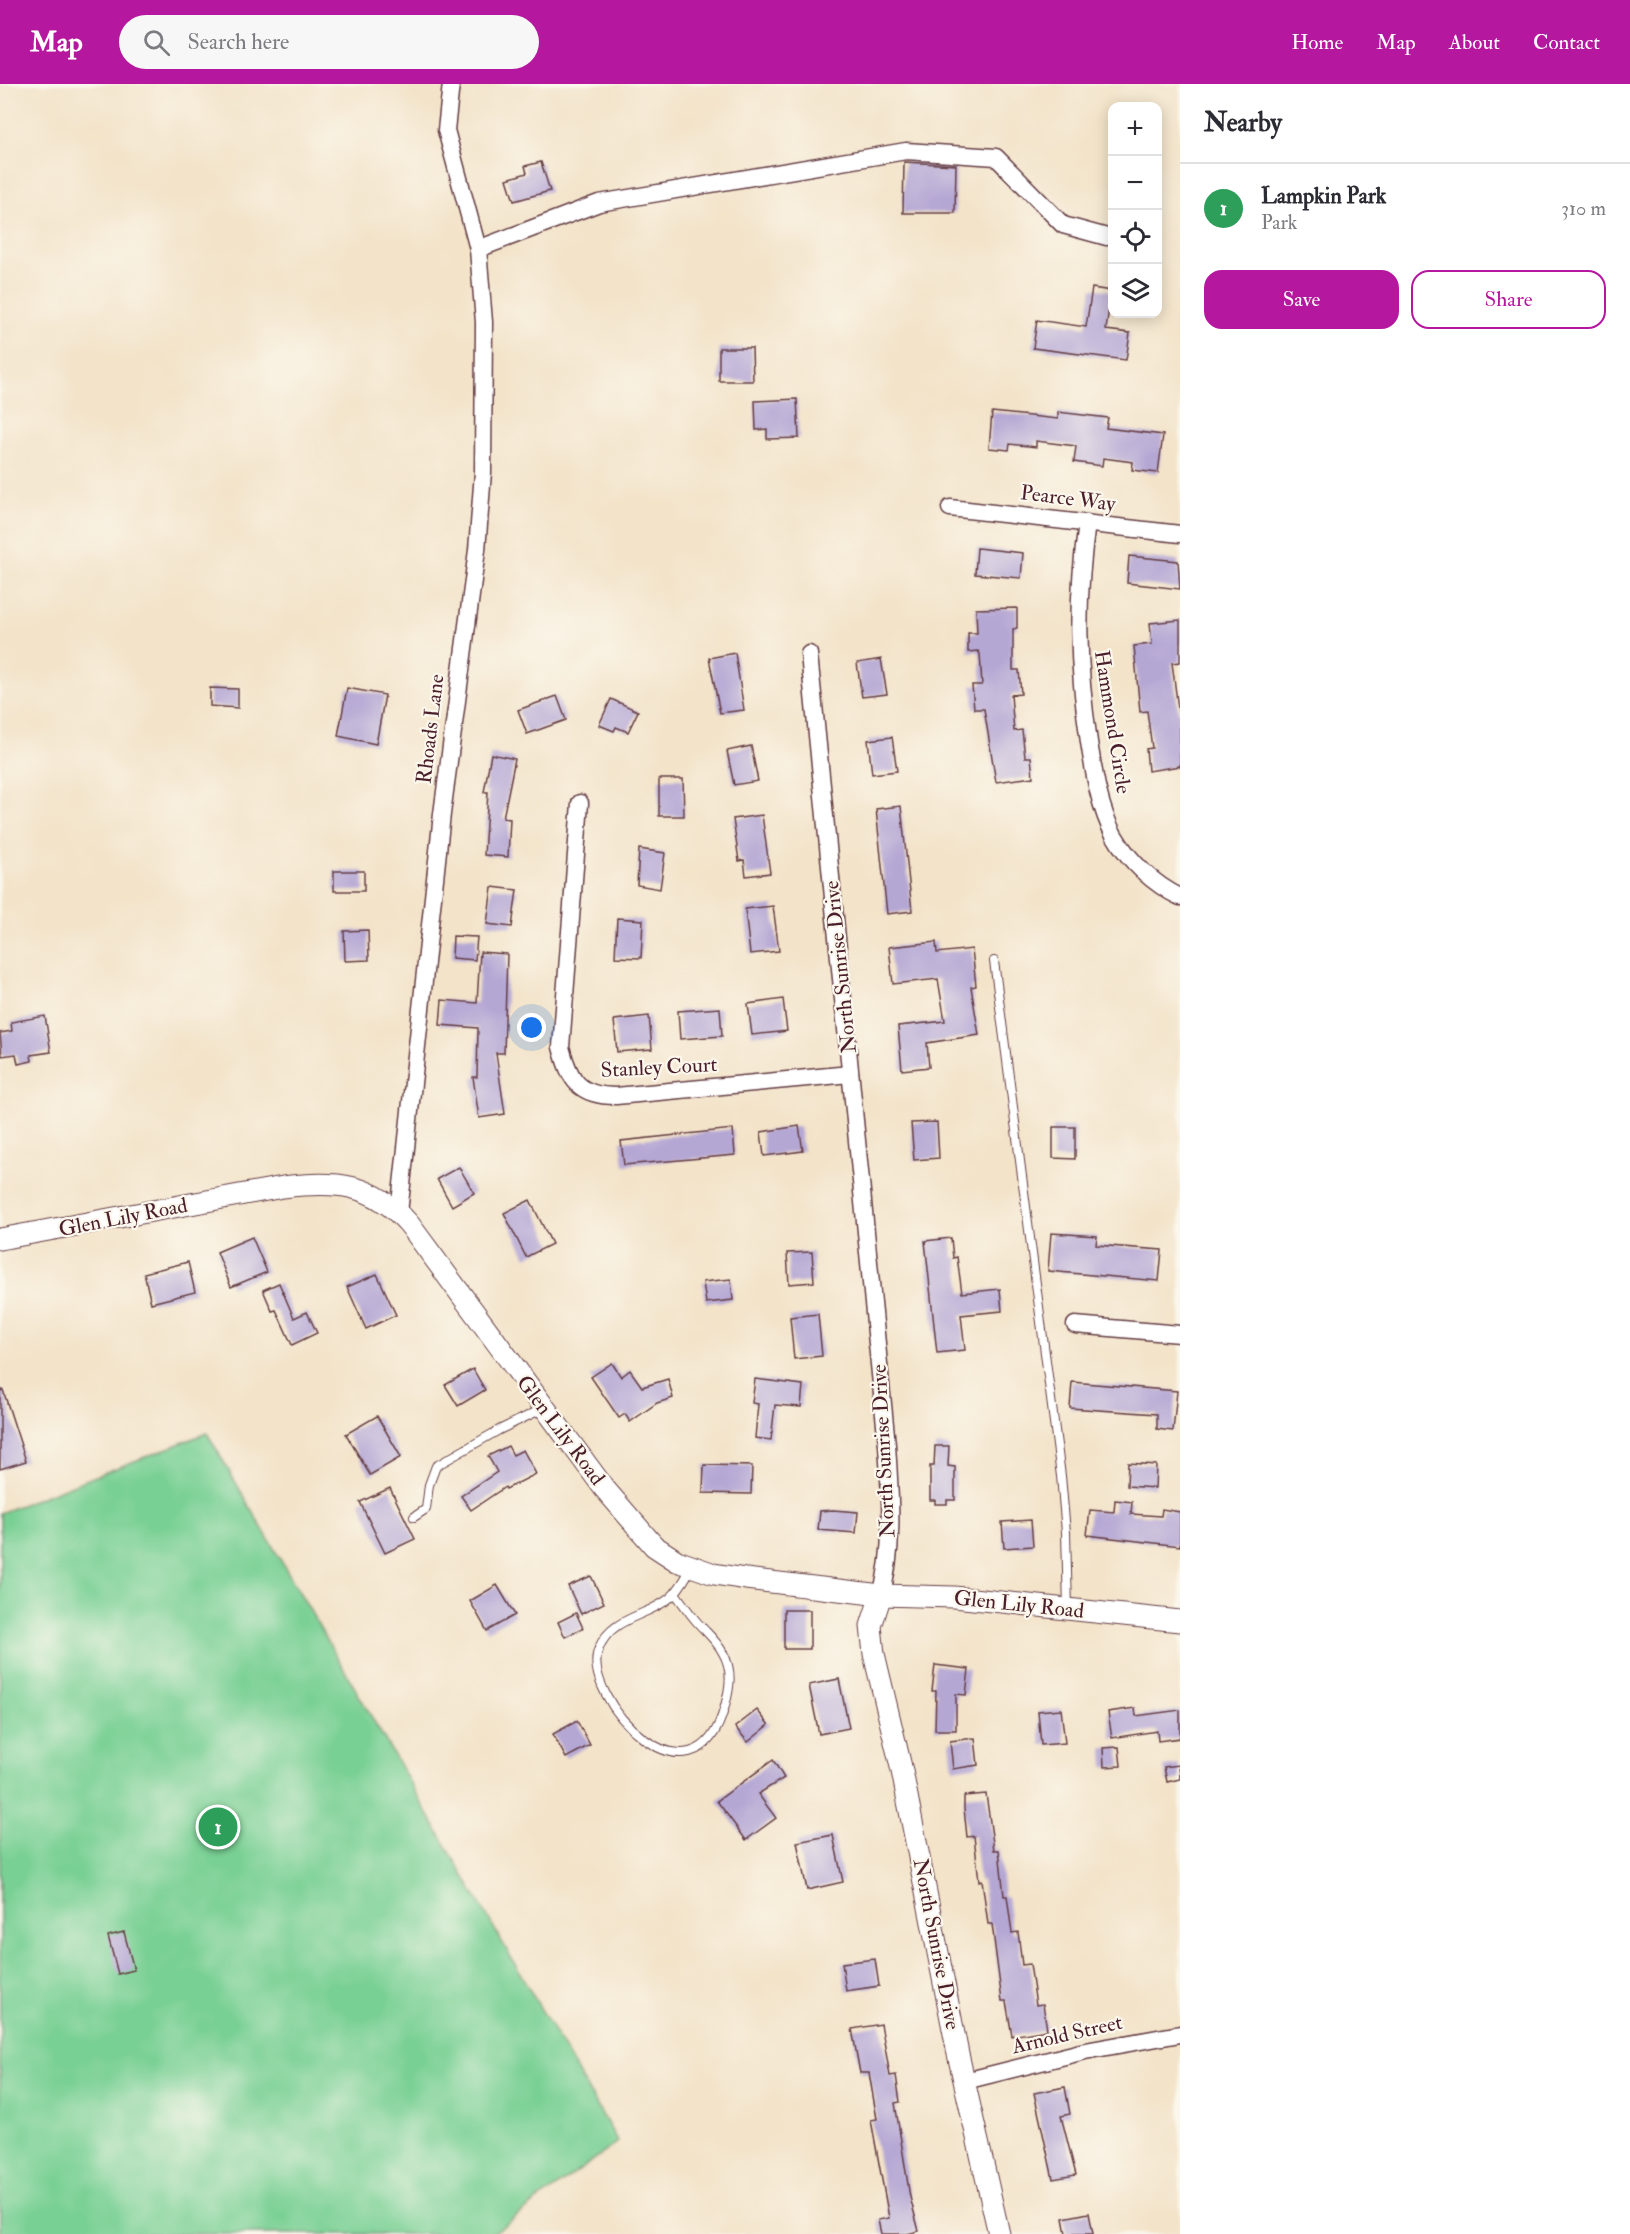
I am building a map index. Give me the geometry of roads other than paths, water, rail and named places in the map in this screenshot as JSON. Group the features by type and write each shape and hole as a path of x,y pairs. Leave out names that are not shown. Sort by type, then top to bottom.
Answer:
{"street":[{"name":"Rhoads Lane","path":"399,1213 442,814 482,499 484,322 478,249 447,130 451,84"},
{"path":"478,249 599,203 906,151 996,157 1063,225 1107,237"},
{"name":"Pearce Way","path":"950,508 1180,534"},
{"name":"Hammond Circle","path":"1087,523 1078,591 1078,637 1087,733 1099,796 1114,834 1125,851 1154,880 1180,897"},
{"name":"North Sunrise Drive","path":"809,654 890,1488 887,1574 871,1626 874,1654 902,1771 965,2081 999,2234"},
{"name":"Stanley Court","path":"580,803 561,1047 572,1078 583,1090 598,1096 616,1096 850,1074"},
{"name":"Glen Lily Road","path":"0,1239 283,1186 315,1183 345,1185 370,1192 399,1213 604,1488 654,1546 677,1561 714,1574 881,1594 954,1598 1180,1621"},
{"path":"1075,1325 1180,1334"},
{"name":"Arnold Street","path":"965,2081 1085,2051 1180,2034"}],"lane":[{"path":"994,961 1061,1476 1066,1532 1068,1609"},
{"path":"414,1517 426,1509 431,1476 442,1461 544,1408"},
{"path":"675,1593 724,1654 730,1686 724,1710 712,1735 701,1748 685,1754 665,1751 647,1743 605,1694 596,1667 597,1651 604,1637 617,1624 651,1608 675,1593 693,1567"}],"place":[{"name":"Lampkin Park","path":"218,1827"}]}
